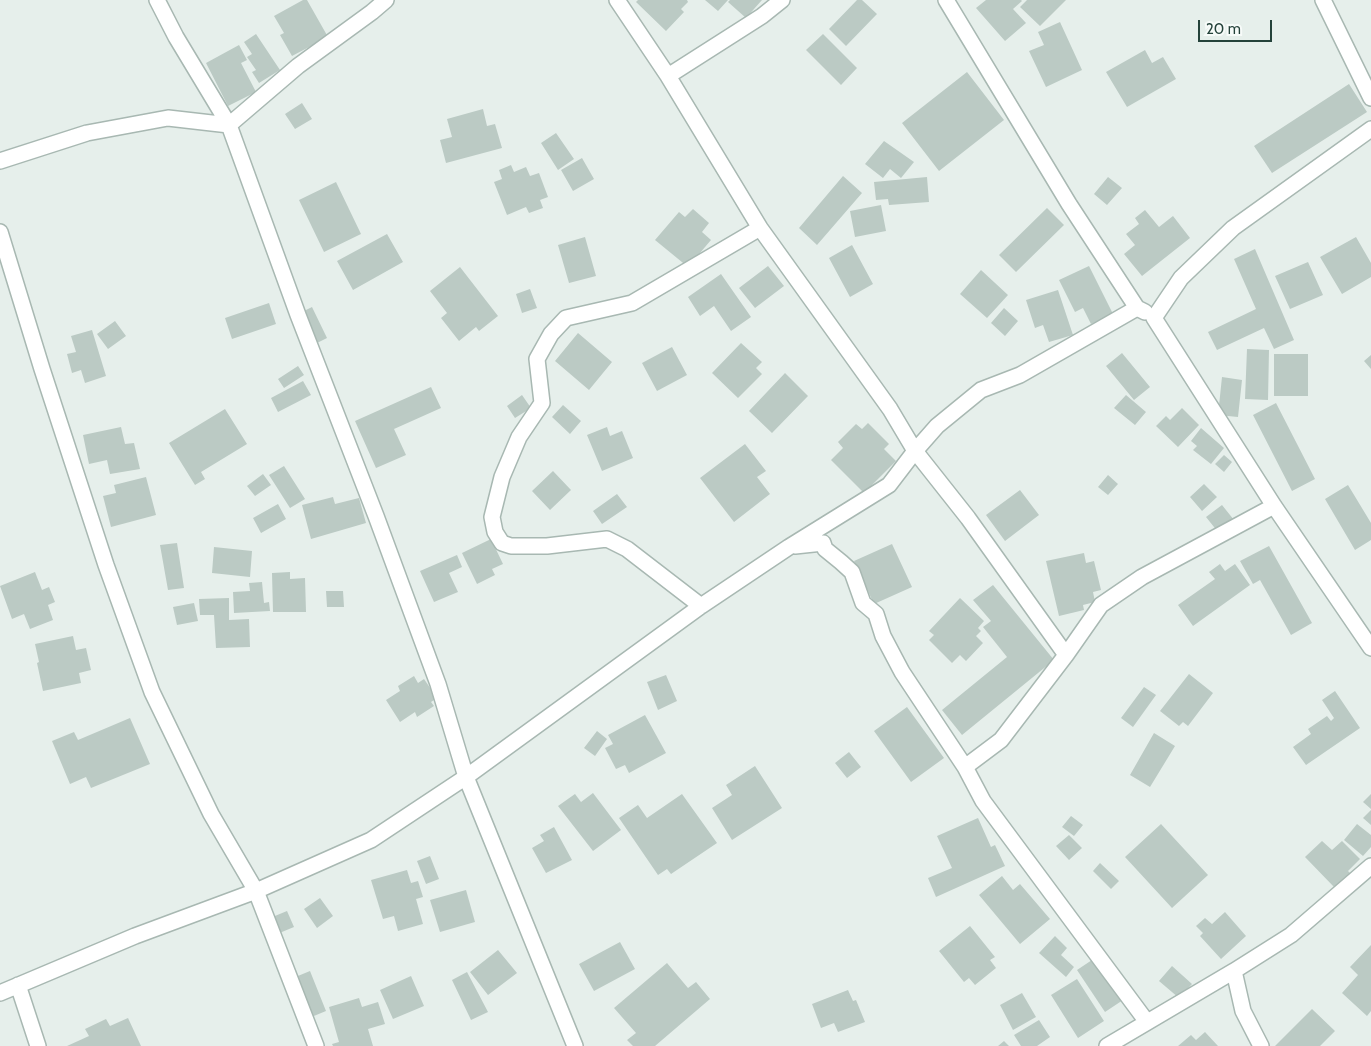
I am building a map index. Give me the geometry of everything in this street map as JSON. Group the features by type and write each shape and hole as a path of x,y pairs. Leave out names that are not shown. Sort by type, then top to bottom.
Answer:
{"street":[{"path":"158,0 176,37 229,125 298,315 376,516 438,684 466,777 575,1046"},
{"path":"0,161 86,133 168,118 229,125 298,66 386,0"},
{"path":"617,0 668,76 760,228 890,410 915,451 968,518 1066,655"},
{"path":"668,76 762,16 782,0"},
{"path":"946,0 1069,204 1137,308 1154,318 1274,506 1371,648"},
{"path":"1323,0 1371,98"},
{"path":"1154,318 1181,278 1233,228 1371,129"},
{"path":"701,606 627,549 607,539 547,546 510,546 502,543 495,532 492,517 502,477 519,437 542,403 537,359 550,334 566,318 632,303 760,228"},
{"path":"0,232 103,556 152,692 211,814 256,891 316,1046"},
{"path":"0,993 135,936 256,891 371,840 466,777 701,606 789,547 889,485 937,426 981,390 1020,375 1137,308"},
{"path":"965,767 1001,740 1101,606 1142,577 1274,506"},
{"path":"789,547 823,543 825,550 852,572 863,603 876,614 883,636 902,672 965,767 983,801 1147,1022"},
{"path":"1107,1046 1291,935 1371,866"},
{"path":"1234,971 1243,1011 1261,1046"},
{"path":"18,985 38,1046"}],"building":[{"path":"303,0 307,0 328,37 292,56 280,35 284,33 274,16"},
{"path":"638,0 687,0 688,2 681,9 684,12 666,31 636,2"},
{"path":"705,0 728,0 718,11"},
{"path":"730,0 762,0 746,18 728,2"},
{"path":"857,0 862,0 877,14 846,46 829,29"},
{"path":"986,0 1021,0 1013,9 1026,23 1005,41 976,8"},
{"path":"1027,0 1066,0 1040,26 1020,7"},
{"path":"1060,22 1082,70 1046,87 1029,51 1044,45 1038,32"},
{"path":"256,34 280,70 259,83 252,72 256,70 247,57 252,54 244,42"},
{"path":"823,34 857,68 841,85 806,50"},
{"path":"239,45 247,60 241,63 256,92 228,106 206,63"},
{"path":"1145,50 1152,63 1163,57 1176,79 1127,107 1106,72"},
{"path":"967,72 1004,120 939,171 902,123"},
{"path":"1349,84 1367,112 1272,173 1254,146"},
{"path":"302,103 312,119 295,129 285,114"},
{"path":"483,109 487,126 495,124 502,148 446,163 440,140 452,137 447,119"},
{"path":"556,133 574,159 558,170 541,143"},
{"path":"884,141 914,162 901,178 890,169 883,178 865,164"},
{"path":"582,158 594,179 573,191 561,170"},
{"path":"511,165 514,172 526,167 530,176 539,173 548,197 540,200 543,208 529,213 526,207 507,215 494,182 502,179 499,170"},
{"path":"843,176 862,193 817,245 799,228"},
{"path":"927,177 929,202 889,205 888,199 876,200 874,182"},
{"path":"1108,177 1122,188 1107,205 1094,194"},
{"path":"336,182 361,234 324,252 299,200"},
{"path":"881,205 886,231 855,237 850,211"},
{"path":"1047,208 1064,225 1016,272 999,255"},
{"path":"693,209 709,223 702,232 711,240 688,267 655,240 679,212 685,217"},
{"path":"1145,210 1159,227 1173,216 1190,238 1142,276 1124,254 1135,245 1126,234 1139,224 1135,218"},
{"path":"387,234 403,262 353,290 337,261"},
{"path":"585,237 596,276 569,283 558,245"},
{"path":"1356,237 1371,263 1371,277 1342,294 1320,257"},
{"path":"852,245 873,284 850,297 829,258"},
{"path":"1255,249 1294,340 1274,349 1264,328 1217,350 1208,332 1256,309 1234,259"},
{"path":"1308,262 1323,295 1290,309 1275,276"},
{"path":"768,266 784,286 755,308 739,288"},
{"path":"1089,266 1113,314 1091,324 1083,308 1075,312 1059,280"},
{"path":"460,267 498,316 479,331 476,327 459,341 441,318 447,313 430,291"},
{"path":"981,270 1008,295 987,318 960,294"},
{"path":"721,274 751,317 731,331 714,306 700,316 688,297"},
{"path":"530,289 537,308 522,313 516,294"},
{"path":"1058,290 1073,335 1049,342 1043,325 1035,328 1026,300"},
{"path":"269,303 276,324 232,339 225,318"},
{"path":"312,307 327,338 317,343 302,312"},
{"path":"1004,308 1018,321 1005,336 991,323"},
{"path":"115,321 126,336 108,349 97,334"},
{"path":"92,330 106,376 85,383 81,370 72,373 67,354 76,352 71,336"},
{"path":"578,333 612,362 589,390 555,361"},
{"path":"741,343 762,362 756,368 762,374 738,398 712,373"},
{"path":"672,347 687,375 657,391 642,363"},
{"path":"1247,349 1269,350 1268,400 1245,399"},
{"path":"1122,353 1150,387 1134,400 1106,366"},
{"path":"1274,354 1308,354 1308,396 1274,396"},
{"path":"1371,355 1371,369 1364,361"},
{"path":"298,366 304,375 284,388 278,379"},
{"path":"785,373 808,396 772,433 749,411"},
{"path":"1222,377 1242,380 1238,417 1218,415"},
{"path":"303,381 311,395 278,412 271,398"},
{"path":"431,387 441,408 394,429 406,455 376,468 355,421"},
{"path":"522,395 531,408 515,418 507,406"},
{"path":"1126,395 1146,412 1135,425 1114,408"},
{"path":"1276,403 1315,479 1292,491 1253,415"},
{"path":"563,405 581,421 570,434 552,417"},
{"path":"1182,408 1199,425 1178,447 1156,426 1166,416 1170,420"},
{"path":"225,409 247,444 201,472 205,479 195,485 169,443"},
{"path":"868,423 889,444 884,449 896,461 864,493 831,460 843,448 838,442 856,424 862,429"},
{"path":"121,427 125,444 134,443 140,469 110,474 107,460 89,464 83,435"},
{"path":"607,427 610,436 622,431 633,458 602,471 587,435"},
{"path":"1201,428 1224,448 1211,464 1193,450 1197,446 1191,441"},
{"path":"745,444 766,471 757,477 770,494 734,522 700,478"},
{"path":"1224,455 1232,462 1224,472 1215,464"},
{"path":"284,466 305,499 290,508 269,475"},
{"path":"553,471 571,490 550,510 532,491"},
{"path":"263,474 271,485 255,496 247,486"},
{"path":"1108,475 1118,484 1108,495 1098,487"},
{"path":"146,477 156,515 111,527 103,496 116,493 114,485"},
{"path":"1204,484 1217,497 1202,511 1190,497"},
{"path":"1348,485 1371,523 1371,540 1355,550 1325,499"},
{"path":"1020,490 1039,515 1005,541 986,515"},
{"path":"617,494 627,507 602,524 593,511"},
{"path":"333,497 335,504 359,498 366,523 311,539 302,505"},
{"path":"278,504 286,519 261,533 253,518"},
{"path":"1222,505 1234,520 1218,532 1206,517"},
{"path":"491,539 503,564 492,569 495,575 477,584 462,553"},
{"path":"177,543 184,588 168,590 160,545"},
{"path":"892,544 912,587 874,604 854,561"},
{"path":"1269,546 1312,623 1291,635 1260,580 1253,584 1240,561"},
{"path":"214,547 252,551 250,577 212,573"},
{"path":"1084,553 1086,563 1094,561 1101,590 1093,592 1095,602 1083,605 1084,610 1059,616 1046,561"},
{"path":"457,555 462,567 449,573 458,592 434,602 420,571"},
{"path":"1220,564 1225,571 1235,564 1250,585 1193,626 1178,605 1215,579 1209,572"},
{"path":"35,572 42,590 49,587 55,602 48,605 53,620 30,629 24,614 12,619 0,586"},
{"path":"290,572 290,579 305,578 306,612 273,612 272,573"},
{"path":"262,582 264,603 269,602 270,611 234,613 233,592 250,591 249,583"},
{"path":"993,585 1054,660 962,735 942,710 1007,657 983,627 991,621 973,600"},
{"path":"326,591 343,591 344,607 327,607"},
{"path":"229,598 229,620 249,619 250,647 216,648 214,615 200,615 199,599"},
{"path":"960,598 984,621 978,628 981,631 976,636 983,643 966,661 960,655 952,663 929,640 934,635 929,631"},
{"path":"194,603 198,621 177,625 173,607"},
{"path":"73,636 76,650 86,648 91,670 79,673 81,683 43,691 35,644"},
{"path":"1189,674 1213,693 1188,726 1183,722 1179,726 1160,711"},
{"path":"666,675 677,701 658,710 647,682"},
{"path":"414,676 418,683 424,679 437,698 431,702 434,706 417,717 415,712 400,722 386,700 400,691 398,686"},
{"path":"1144,687 1156,695 1133,727 1121,718"},
{"path":"1335,691 1360,728 1306,765 1293,747 1311,734 1308,729 1327,716 1331,721 1334,718 1322,700"},
{"path":"907,707 944,758 911,782 874,731"},
{"path":"645,715 666,753 629,773 625,765 616,769 605,748 613,744 608,735"},
{"path":"130,718 150,764 91,788 86,777 70,784 52,741 74,732 78,740"},
{"path":"597,731 607,739 595,756 584,748"},
{"path":"1154,733 1175,746 1150,787 1130,775"},
{"path":"849,752 861,767 847,778 835,763"},
{"path":"755,766 782,808 732,840 712,808 732,795 726,785"},
{"path":"593,793 621,830 593,851 558,806 575,794 581,802"},
{"path":"682,794 717,843 671,874 667,869 658,875 619,818 638,805 647,818"},
{"path":"1371,794 1371,809 1363,802"},
{"path":"1371,810 1371,825 1363,818"},
{"path":"1071,816 1083,825 1074,836 1062,827"},
{"path":"978,818 991,847 995,845 1005,866 936,897 928,878 952,868 937,836"},
{"path":"1161,824 1208,875 1172,908 1125,857"},
{"path":"1357,824 1371,835 1371,847 1363,856 1344,840"},
{"path":"554,827 572,860 546,873 532,848 544,841 540,835"},
{"path":"1069,835 1082,848 1069,860 1056,846"},
{"path":"1322,841 1332,850 1342,841 1360,859 1348,871 1350,873 1334,887 1305,857"},
{"path":"430,856 439,879 426,884 417,861"},
{"path":"1100,863 1119,881 1111,889 1093,871"},
{"path":"407,870 411,883 418,881 423,897 416,899 423,924 398,931 394,916 383,919 371,880"},
{"path":"1002,876 1013,890 1020,884 1050,919 1020,944 979,895"},
{"path":"466,890 475,922 440,932 430,900"},
{"path":"320,898 333,916 317,928 304,909"},
{"path":"287,911 294,927 277,934 270,918"},
{"path":"1225,912 1246,936 1221,959 1200,936 1203,933 1196,926 1205,918 1212,924"},
{"path":"970,926 995,957 990,960 996,968 975,985 969,978 964,982 939,951"},
{"path":"1055,936 1067,948 1061,955 1074,967 1066,977 1039,953"},
{"path":"620,942 635,969 594,991 579,964"},
{"path":"1371,945 1371,1011 1367,1016 1342,993 1358,975 1350,967"},
{"path":"498,950 517,973 488,995 470,972"},
{"path":"1095,958 1123,1000 1105,1012 1077,970"},
{"path":"667,963 688,988 696,982 710,999 655,1046 633,1046 627,1040 636,1033 614,1008"},
{"path":"1172,966 1192,984 1179,998 1159,981"},
{"path":"310,971 326,1011 309,1018 293,978"},
{"path":"467,972 488,1012 471,1020 452,980"},
{"path":"411,976 424,1006 393,1019 380,990"},
{"path":"1077,979 1104,1021 1078,1038 1051,995"},
{"path":"848,990 853,1001 856,1000 865,1022 838,1032 834,1023 821,1028 812,1004"},
{"path":"1022,993 1036,1017 1013,1030 1000,1005"},
{"path":"359,998 362,1007 378,1002 385,1024 368,1029 373,1046 333,1046 332,1044 339,1042 329,1007"},
{"path":"1312,1009 1335,1031 1320,1046 1275,1046"},
{"path":"128,1018 141,1046 67,1046 89,1036 85,1029 106,1019 110,1026"},
{"path":"1039,1020 1050,1037 1037,1046 1021,1046 1014,1035"},
{"path":"1205,1032 1218,1046 1178,1046 1191,1035 1196,1040"},
{"path":"1004,1041 1009,1046 998,1046"}]}
